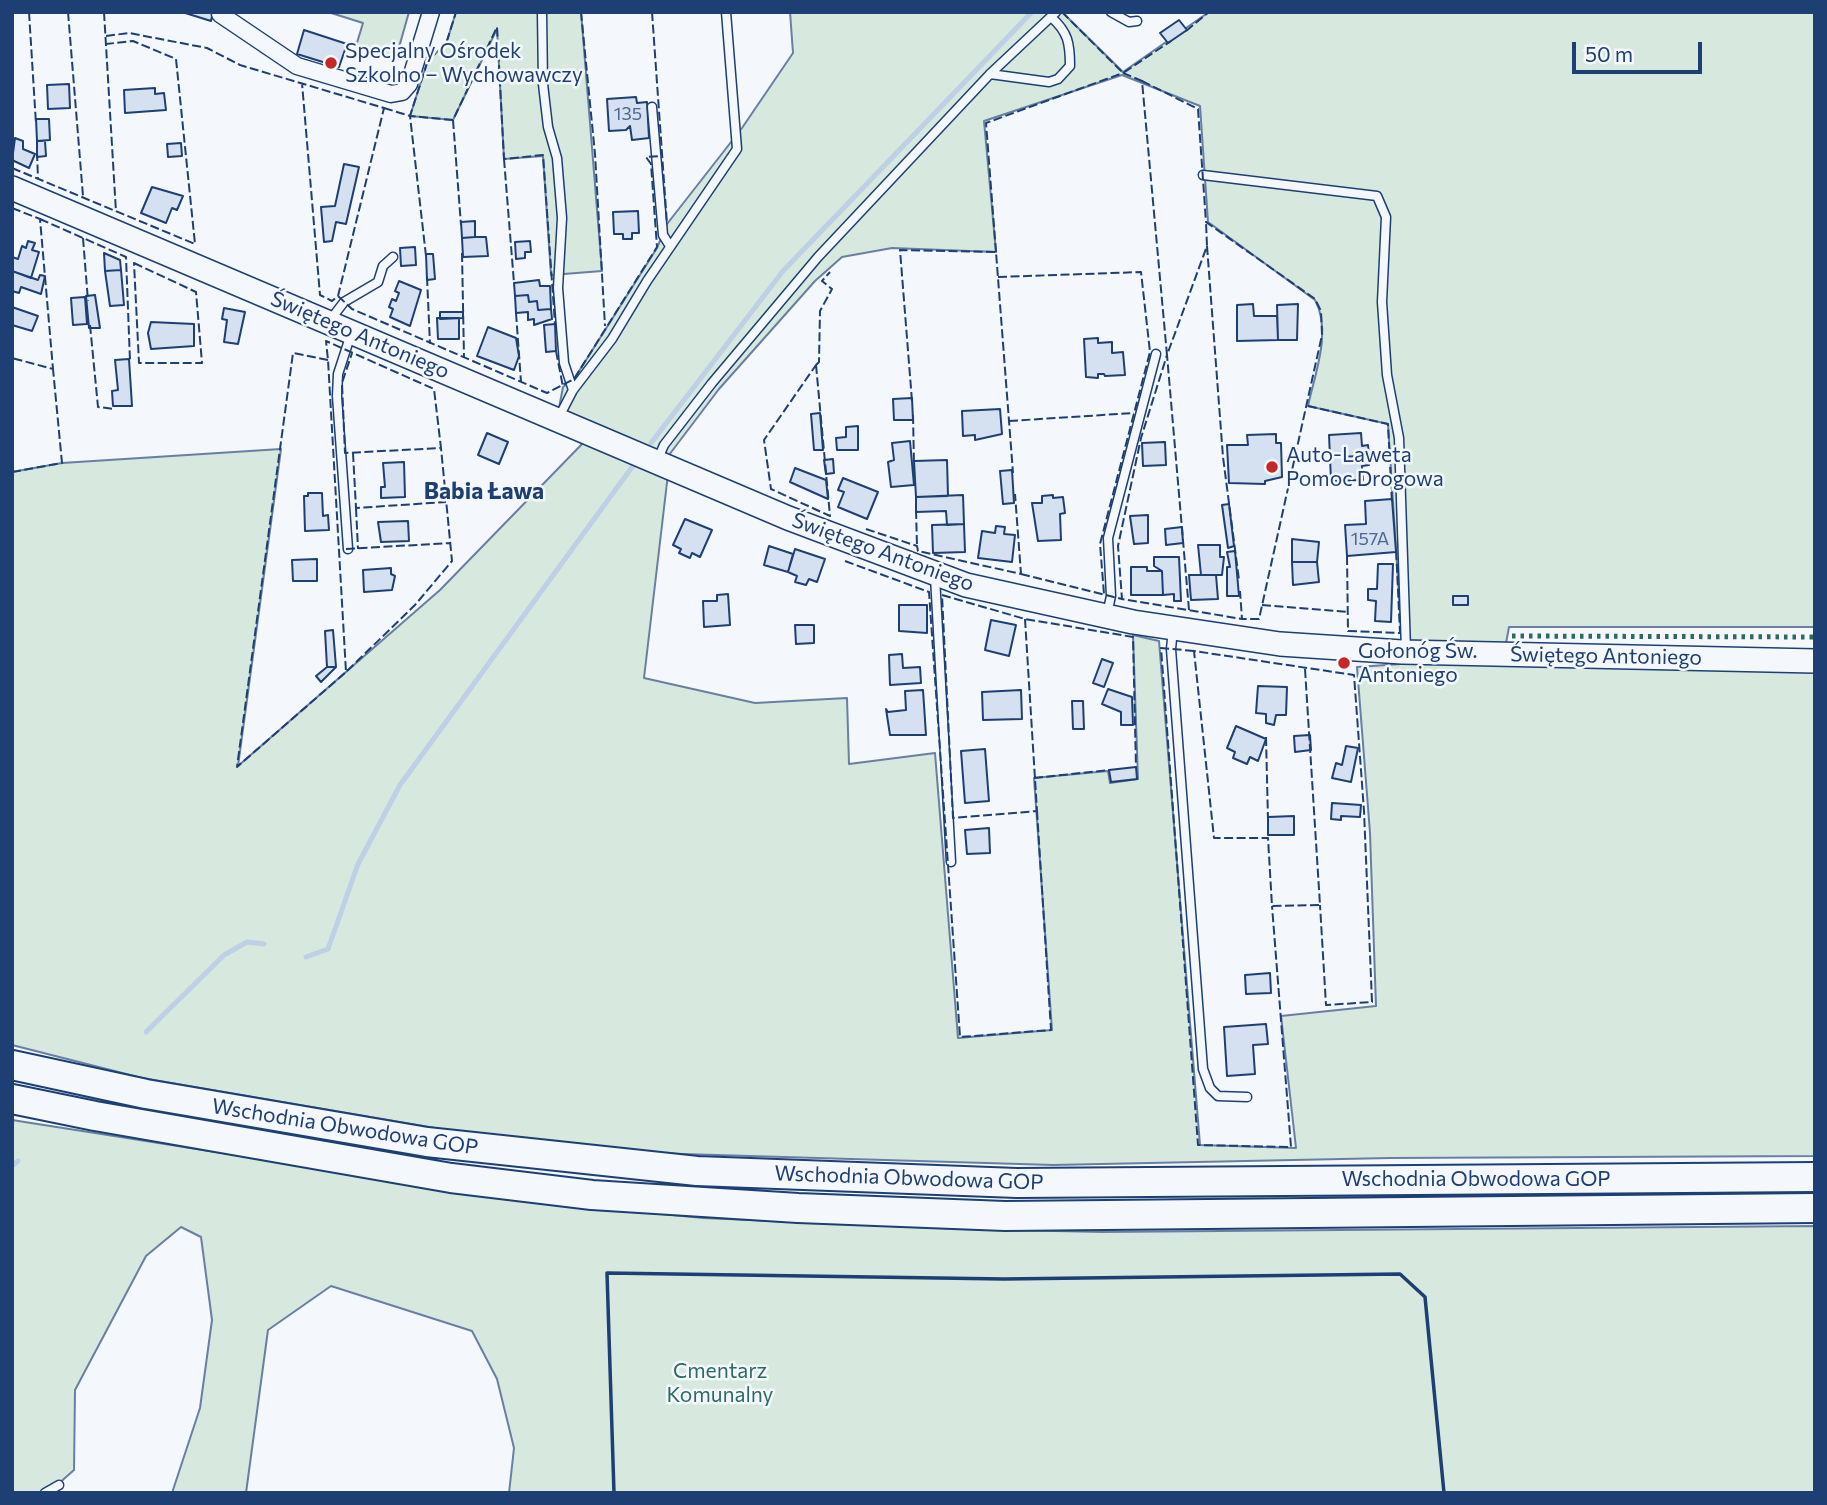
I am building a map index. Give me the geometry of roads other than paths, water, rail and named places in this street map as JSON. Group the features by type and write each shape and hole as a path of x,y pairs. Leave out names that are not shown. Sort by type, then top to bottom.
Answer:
{"highway":[{"name":"Wschodnia Obwodowa GOP","path":"12,1065 146,1094 493,1151 670,1168 1017,1183 1815,1177"},
{"name":"Wschodnia Obwodowa GOP","path":"12,1099 139,1124 451,1178 592,1195 1005,1216 1815,1208"}],"street":[{"path":"220,15 298,66 391,93 402,92 409,84 431,12"},
{"name":"Świętego Antoniego","path":"12,188 788,518 934,575 1106,617 1280,644 1406,653 1815,661"}],"lane":[{"path":"542,12 542,84 556,158 562,218 558,288 564,363 573,390"},
{"path":"558,419 573,390 612,339 670,246 737,149 726,12"},
{"path":"1111,12 1129,22 1137,22"},
{"path":"657,461 664,445 770,312 990,74 1053,14 1065,30 1070,46 1070,66 1058,79 1049,82 990,74"},
{"path":"652,107 663,235 670,246"},
{"path":"1203,176 1377,196 1386,217 1382,302 1387,375 1399,438 1406,653"},
{"path":"329,322 344,302 378,282 383,266 393,257"},
{"path":"348,549 337,396 341,362 352,331"},
{"path":"1106,617 1111,596 1108,538 1156,354"},
{"path":"934,575 951,862"},
{"path":"1173,629 1171,649 1203,1069 1210,1088 1218,1096 1247,1097"},
{"path":"45,1493 59,1485"}],"waterway":[{"path":"651,443 783,271 1032,12"},
{"path":"306,957 328,949 358,864 400,785 635,463"},
{"path":"146,1032 224,955 247,942 264,944"},
{"path":"12,1166 18,1161"}],"place":[{"name":"Specjalny Ośrodek Szkolno – Wychowawczy","path":"331,63"},
{"name":"Auto-Laweta Pomoc Drogowa","path":"1272,467"},
{"name":"Gołonóg Św. Antoniego","path":"1344,663"}],"district":[{"name":"Babia Ława","path":"484,491"}],"park label":[{"name":"Cmentarz Komunalny","path":"720,1383"}]}
